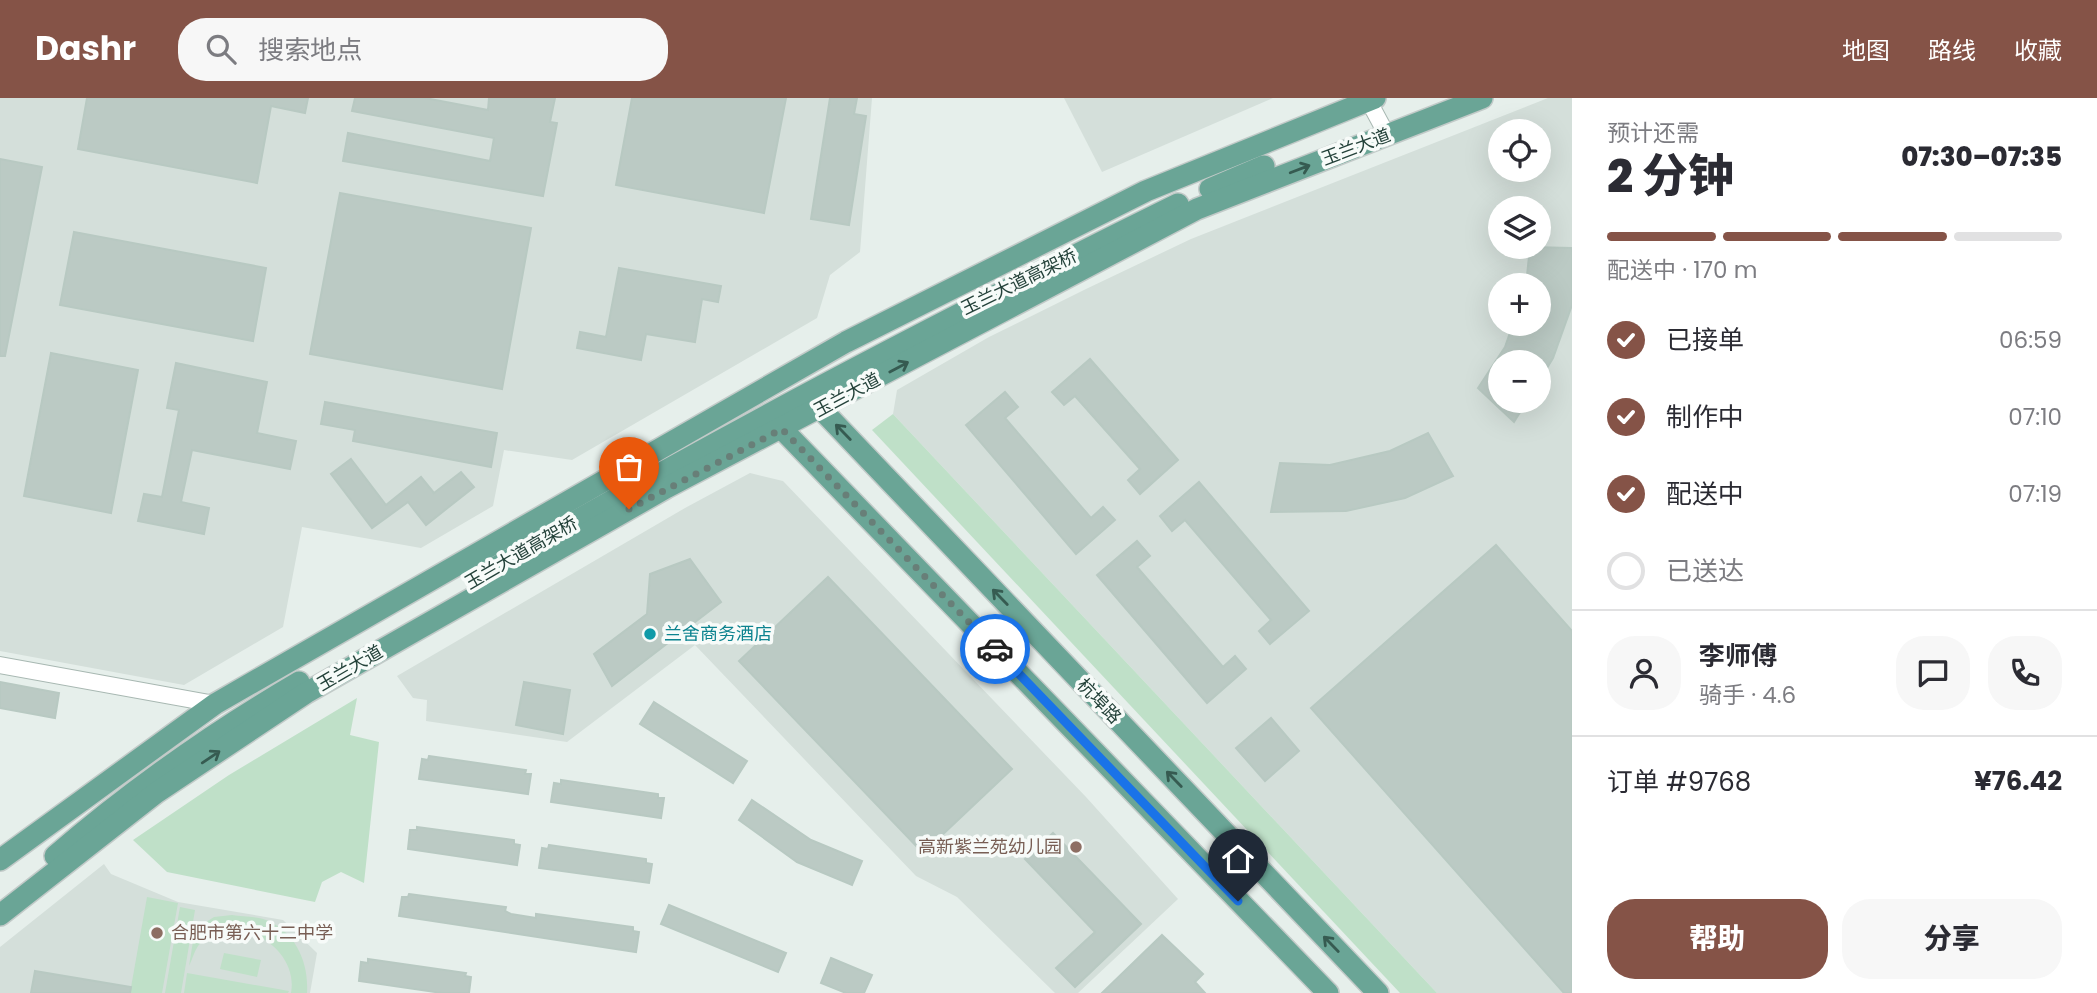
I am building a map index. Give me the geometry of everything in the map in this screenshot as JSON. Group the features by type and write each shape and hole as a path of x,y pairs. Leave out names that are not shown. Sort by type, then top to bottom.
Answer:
{"main road":[{"name":"玉兰大道","path":"0,915 156,793 306,693 666,488 821,409 1197,209 1482,98"},
{"name":"玉兰大道","path":"0,860 215,704 846,342 1146,191 1370,99"},
{"name":"玉兰大道高架桥","path":"0,873 92,800 226,713 692,443 1113,221 1262,162 955,314 522,552 231,722 103,814 0,903"},
{"name":"杭埠路","path":"821,409 1378,993"},
{"path":"782,429 1328,993"}],"street":[{"path":"1370,99 1387,135"},
{"path":"0,664 215,704"}],"shaded area":[{"path":"0,98 872,98 860,252 830,275 817,318 572,460 504,450 493,506 421,548 302,527 283,627 184,685 0,651"},
{"path":"1064,98 1273,98 1102,172"},
{"path":"1548,98 1572,98 1572,993 1437,993 893,414 897,390 989,337 1191,239 1488,122 1488,182 1551,182 1551,119 1495,119"},
{"path":"750,473 783,481 1086,797 1178,899 1078,993 1055,993 957,897 916,876 695,645 567,742 426,721 427,700 413,698 397,676"},
{"name":"合肥市第六十二中学","path":"104,864 111,874 178,902 283,920 317,953 310,993 0,993 0,947"}],"green space":[{"path":"893,414 1437,993 1400,993 872,430"},
{"path":"357,698 350,735 379,742 364,883 341,872 322,882 315,902 167,872 133,840 229,775"},
{"path":"147,897 178,903 162,993 130,993"},
{"path":"180,907 195,910 181,993 165,993"},
{"path":"232,915 262,919 276,925 293,940 306,971 307,993 291,993 291,975 284,960 273,946 259,936 243,931 226,930 211,935 198,946 189,966 195,929 214,917"},
{"path":"224,953 261,960 257,977 220,969"},
{"path":"187,973 289,991 184,993"}],"building":[{"path":"87,98 308,98 305,113 271,106 257,183 78,149"},
{"path":"355,98 425,98 488,110 489,98 555,98 550,122 557,123 543,196 343,161 348,133 490,161 494,138 352,111"},
{"path":"632,98 786,98 764,213 616,185"},
{"path":"830,98 857,98 854,114 866,116 849,225 811,219"},
{"path":"0,159 42,167 5,356 0,356"},
{"path":"340,193 531,228 502,389 310,354"},
{"path":"74,232 266,268 253,341 60,305"},
{"path":"1551,248 1572,248 1572,305 1551,361 1551,350 1503,350 1509,336 1551,336 1551,273 1527,273 1529,259 1551,259"},
{"path":"619,268 721,286 718,302 702,299 695,342 646,334 641,360 577,348 580,332 606,337"},
{"path":"51,353 138,370 111,513 24,496"},
{"path":"1090,359 1178,460 1140,494 1128,480 1140,469 1075,396 1064,405 1052,392"},
{"path":"176,363 267,382 257,433 296,441 290,469 192,450 181,502 209,508 204,534 138,521 144,494 162,497 179,410 167,408"},
{"path":"1488,373 1488,397 1478,388"},
{"path":"1005,392 1018,407 1005,418 1091,518 1103,507 1115,520 1076,554 966,425"},
{"path":"325,402 497,433 491,467 353,441 355,430 321,424"},
{"path":"1504,413 1520,413 1514,422"},
{"path":"1428,433 1453,476 1405,498 1346,511 1271,512 1280,463 1330,465 1390,451"},
{"path":"351,459 386,505 421,477 434,493 461,472 474,487 426,525 408,502 372,528 331,474"},
{"path":"1199,482 1309,611 1270,644 1259,631 1271,620 1185,520 1172,531 1160,516"},
{"path":"1137,541 1150,556 1137,567 1223,667 1235,656 1246,669 1207,703 1097,575"},
{"path":"1496,545 1572,631 1572,993 1564,993 1311,708"},
{"name":"兰舍商务酒店","path":"690,559 721,602 612,686 594,654 647,614 650,574"},
{"path":"828,577 1012,769 923,853 739,661"},
{"path":"0,682 59,693 55,718 0,708"},
{"path":"524,682 570,690 563,734 516,725"},
{"path":"654,702 747,761 733,783 640,724"},
{"path":"1271,718 1299,751 1265,781 1236,748"},
{"path":"429,756 526,770 525,774 531,774 528,794 419,779 422,759 428,760"},
{"path":"561,780 658,794 658,798 664,798 661,818 551,802 554,783 561,784"},
{"path":"752,800 811,840 862,861 852,885 797,862 739,820"},
{"path":"417,827 514,840 514,844 520,845 517,865 408,849 410,830 417,830"},
{"path":"1053,833 1141,924 1075,987 1056,968 1095,932 1025,859"},
{"path":"549,845 646,859 646,863 652,864 649,883 539,868 542,848 548,849"},
{"path":"409,894 506,907 505,911 511,914 536,918 536,914 633,927 633,931 639,932 636,952 399,916 402,897 408,897"},
{"path":"669,905 786,953 778,972 661,924"},
{"path":"1162,935 1203,974 1195,982 1205,993 1102,993"},
{"path":"831,958 872,975 864,993 846,993 821,983"},
{"path":"368,959 466,973 465,976 471,977 469,993 442,993 359,981 361,962 368,963"},
{"path":"35,971 131,987 130,993 31,993"}],"way so far":[{"path":"629,509 782,429 995,649"}],"place":[{"name":"兰舍商务酒店","path":"650,634"},
{"name":"高新紫兰苑幼儿园","path":"1076,847"},
{"name":"合肥市第六十二中学","path":"157,933"}],"route":[{"path":"995,649 1238,901"}]}
